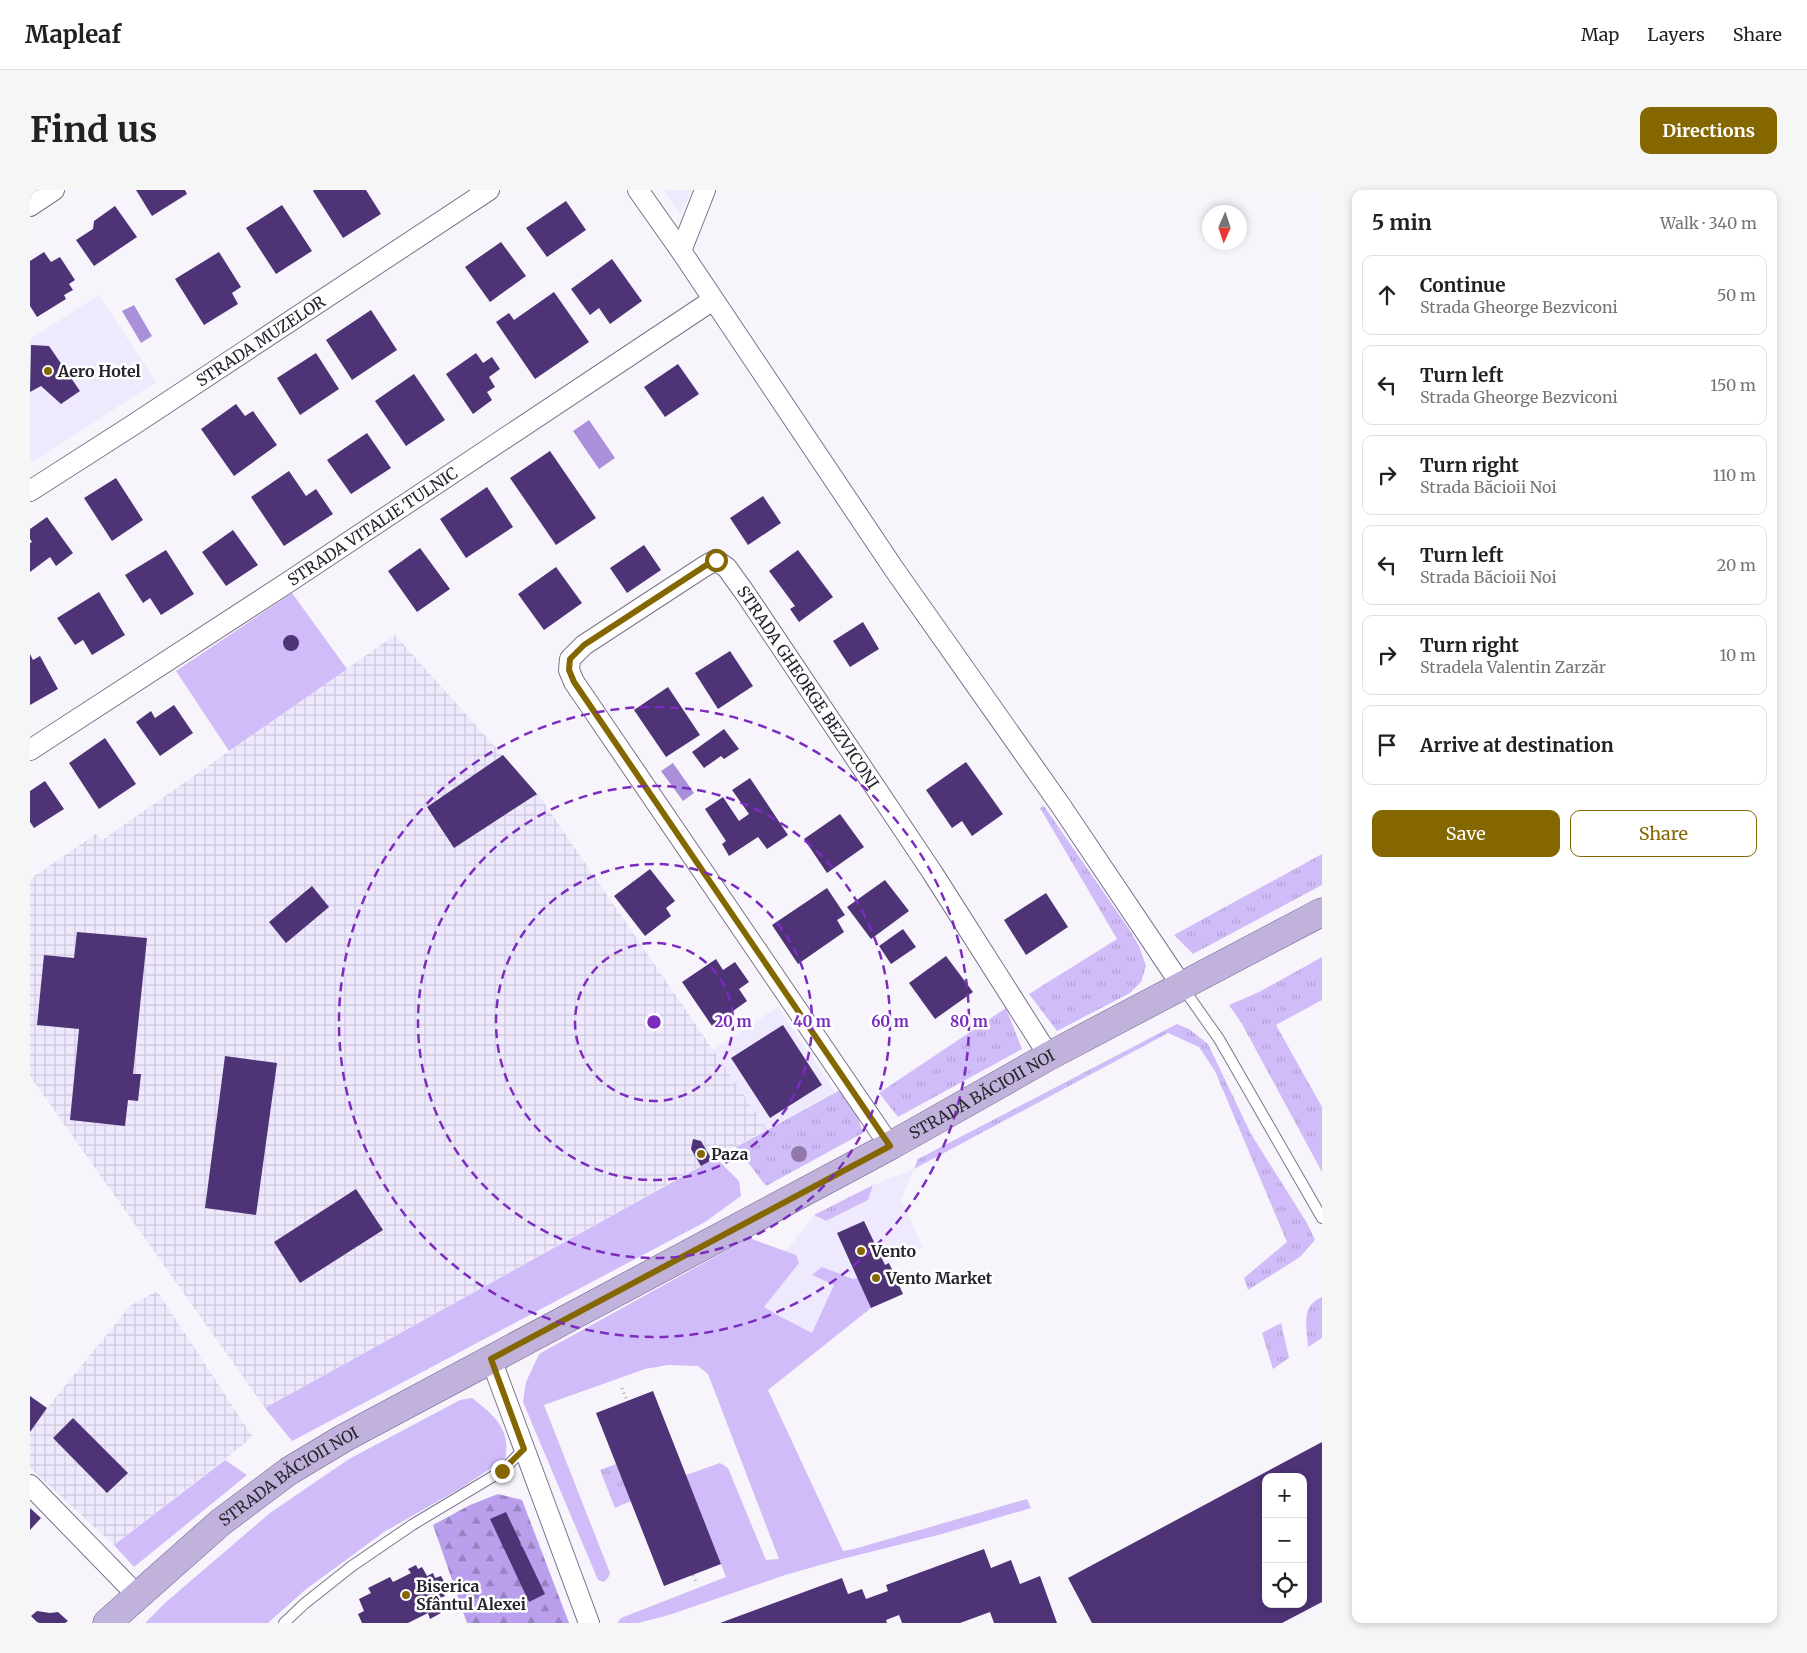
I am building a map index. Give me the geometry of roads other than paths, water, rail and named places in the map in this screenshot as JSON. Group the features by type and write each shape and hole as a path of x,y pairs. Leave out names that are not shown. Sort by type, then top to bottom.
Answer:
{"main road":[{"name":"STRADA BĂCIOII NOI","path":"107,1623 221,1522 289,1471 344,1438 890,1146 1049,1056 1322,912"}],"street":[{"path":"30,206 54,190"},
{"name":"STRADA MUZELOR","path":"30,491 490,190"},
{"path":"638,190 894,569 1061,806 1182,986"},
{"path":"681,251 705,190"},
{"name":"STRADA VITALIE TULNIC","path":"30,750 287,583 713,300"},
{"name":"STRADA GHEORGE BEZVICONI","path":"890,1146 580,690 569,670 570,659 584,645 705,566 716,560 727,568 932,872 1049,1056"},
{"path":"491,1359 589,1623"},
{"path":"30,1485 137,1595"}],"lane":[{"path":"1182,986 1220,1039 1322,1218"},
{"path":"284,1623 304,1604 352,1566 412,1525 502,1471 524,1449"}],"place":[{"name":"Aero Hotel","path":"48,371"},
{"name":"Paza","path":"701,1154"},
{"name":"Vento","path":"861,1251"},
{"name":"Vento Market","path":"876,1278"},
{"name":"Biserica Sfântul Alexei","path":"406,1595"}]}
